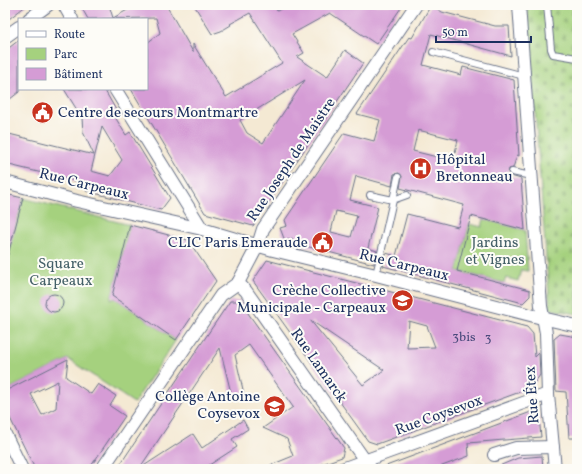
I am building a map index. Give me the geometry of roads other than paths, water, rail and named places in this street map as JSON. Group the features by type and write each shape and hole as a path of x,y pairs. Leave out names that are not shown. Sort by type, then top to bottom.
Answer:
{"street":[{"path":"30,18 48,5"},
{"path":"64,5 71,18"},
{"name":"Rue Joseph de Maistre","path":"102,469 221,295 238,283 258,246 263,229 416,5"},
{"name":"Rue Étex","path":"519,5 542,318 546,333 548,394 555,469"},
{"path":"5,37 18,28"},
{"path":"117,90 202,229"},
{"name":"Rue Carpeaux","path":"5,182 202,229 258,246 577,326"},
{"name":"Rue Lamarck","path":"238,283 246,291 368,465"},
{"name":"Rue Coysevox","path":"342,469 368,465 548,394"},
{"path":"5,434 22,469"},
{"path":"494,455 516,448 553,447"}],"lane":[{"path":"547,5 551,49 553,54 577,58"},
{"path":"433,52 524,76"},
{"path":"512,172 531,176"},
{"path":"376,275 398,177"},
{"path":"370,195 393,200 407,195"}],"place":[{"name":"Centre de secours Montmartre","path":"43,113"},
{"name":"Hôpital Bretonneau","path":"420,169"},
{"name":"CLIC Paris Emeraude","path":"323,243"},
{"name":"Crèche Collective Municipale - Carpeaux","path":"402,300"},
{"name":"Collège Antoine Coysevox","path":"275,406"}],"park label":[{"name":"Jardins et Vignes","path":"495,252"},
{"name":"Square Carpeaux","path":"61,272"}]}
